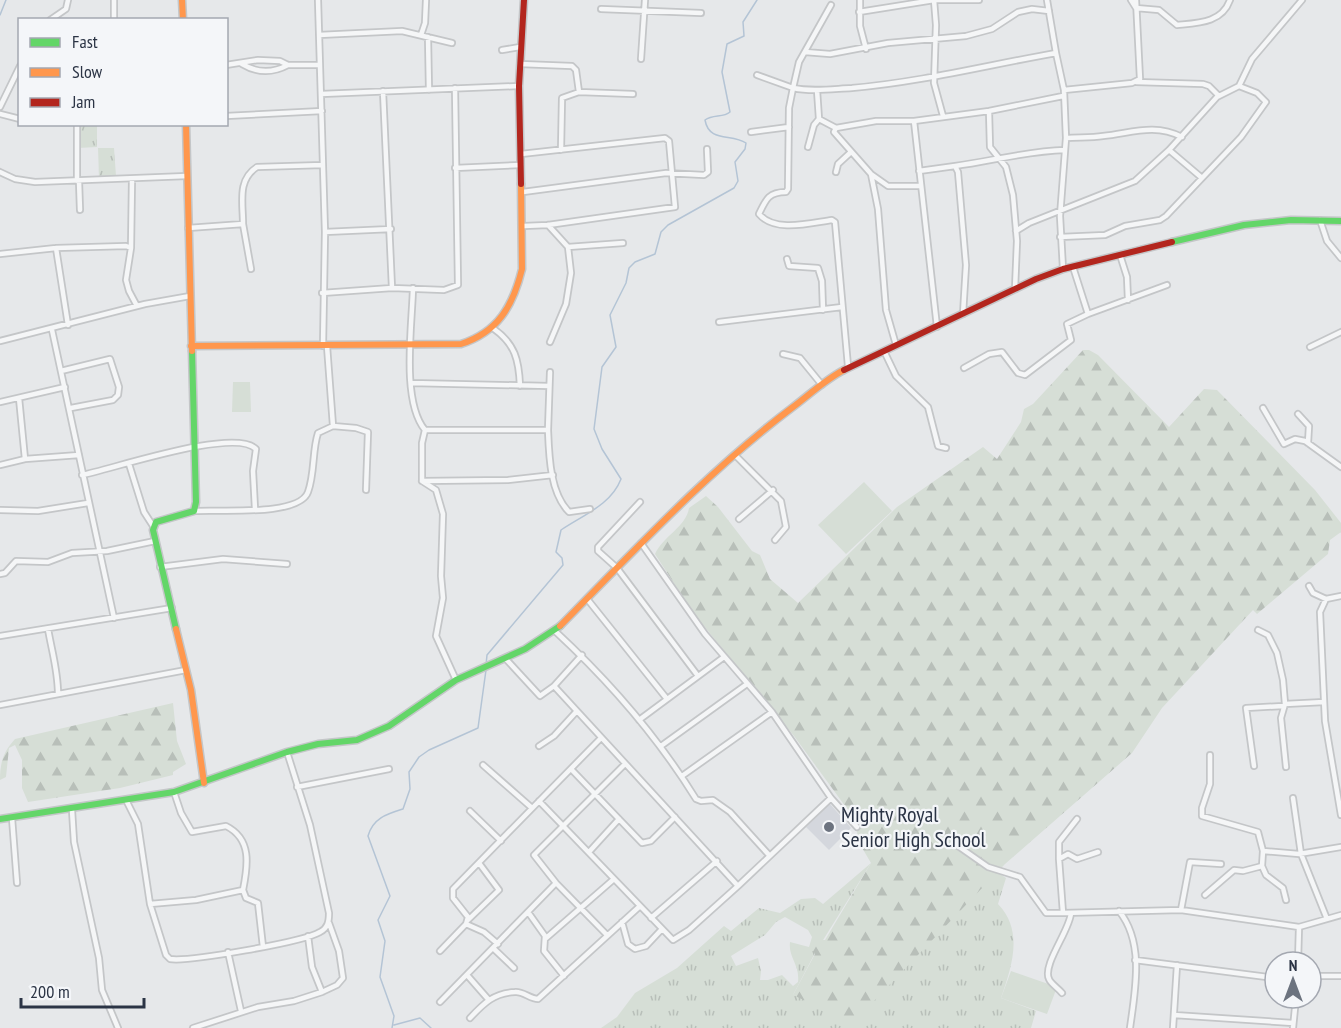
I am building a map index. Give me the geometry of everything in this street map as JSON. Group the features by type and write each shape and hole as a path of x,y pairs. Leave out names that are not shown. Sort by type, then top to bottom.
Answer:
{"street":[{"path":"53,18 66,9 68,0"},
{"path":"114,0 114,18"},
{"path":"182,0 183,18"},
{"path":"318,0 326,232 322,293 325,346 334,410 333,426"},
{"path":"422,36 426,0"},
{"path":"191,346 461,344 473,341 494,329 508,313 517,292 522,269 524,226 519,86 524,0"},
{"path":"641,59 645,0"},
{"path":"861,0 859,12 866,49"},
{"path":"859,12 934,0 979,0"},
{"path":"934,0 935,78 943,117"},
{"path":"1047,0 1064,93 1066,138 1060,211 1063,269"},
{"path":"1133,0 1136,8 1141,75 1136,82"},
{"path":"1136,8 1159,10 1173,23 1184,24 1218,18 1224,13 1230,0"},
{"path":"1016,231 1029,223 1135,181 1182,137 1220,96 1239,86 1252,59 1302,0"},
{"path":"831,5 799,62 793,88 789,127 788,189 786,192 774,193 767,197 759,214 766,222 779,225 832,220 836,222 848,366"},
{"path":"601,9 701,12"},
{"path":"805,52 830,54 866,49 882,44 966,36 992,29 1018,12 1032,9 1049,11"},
{"path":"319,35 402,31 452,43"},
{"path":"428,37 429,90"},
{"path":"502,50 520,47"},
{"path":"758,75 793,88 817,90 935,78 1019,58 1056,54"},
{"path":"228,65 258,60 280,61 288,65 320,65"},
{"path":"242,64 250,69 275,72 288,65"},
{"path":"520,64 572,66 576,70 579,92"},
{"path":"0,107 18,70"},
{"path":"819,119 836,128 876,121 914,121 989,111 1064,93 1136,82 1203,84 1209,86 1220,96"},
{"path":"321,94 519,86"},
{"path":"1060,237 1105,235 1125,226 1160,220 1202,178 1264,109 1266,102 1263,97 1239,86"},
{"path":"322,293 392,288 444,290 458,285 455,88"},
{"path":"808,147 813,125 819,119 817,90"},
{"path":"383,91 392,288"},
{"path":"561,150 562,98 579,92 633,94"},
{"path":"228,116 322,111"},
{"path":"989,111 990,147 1009,175 1016,231 1015,289"},
{"path":"0,114 18,118"},
{"path":"914,121 937,327"},
{"path":"77,126 80,210"},
{"path":"186,126 196,494 194,511"},
{"path":"751,132 789,127"},
{"path":"836,128 834,132 851,152 871,174 888,186 920,186"},
{"path":"1066,138 1106,136 1151,129 1182,137"},
{"path":"521,154 665,138 669,141 674,174 674,209 524,226"},
{"path":"523,192 674,174 704,174 708,172 707,149"},
{"path":"919,171 999,159 1020,153 1065,150"},
{"path":"1169,150 1202,178"},
{"path":"836,172 838,164 851,152"},
{"path":"250,268 243,224 242,182 248,173 257,167 322,165"},
{"path":"455,168 521,165"},
{"path":"955,166 960,183 965,244 963,314"},
{"path":"0,172 15,180 35,182 187,176"},
{"path":"871,174 878,209 886,310 896,345"},
{"path":"132,179 131,248 126,279 137,306"},
{"path":"0,819 72,810 174,792 287,752 371,735 389,726 456,680 505,658 555,631 588,600 641,543 735,455 848,366 1063,269 1203,233 1244,225 1291,220 1341,221"},
{"path":"1320,220 1327,241 1341,258"},
{"path":"188,228 243,224"},
{"path":"548,225 568,247 571,273 566,304 550,342"},
{"path":"326,232 390,229"},
{"path":"568,247 623,243"},
{"path":"0,254 119,245 131,248"},
{"path":"56,248 68,325"},
{"path":"1120,255 1127,277 1128,300"},
{"path":"787,259 789,266 818,268 822,281 823,310"},
{"path":"1073,267 1088,314"},
{"path":"964,368 989,354 1002,352 1018,373 1025,375 1071,340 1069,321 1167,285"},
{"path":"413,288 411,383 413,406 418,421 425,430"},
{"path":"0,341 52,330 137,306 190,296"},
{"path":"719,322 842,307"},
{"path":"494,329 508,339 514,350 519,366 520,386"},
{"path":"52,330 71,408 82,476 101,552 114,618"},
{"path":"1310,347 1341,332"},
{"path":"884,351 896,376 928,407 938,446 946,448"},
{"path":"783,354 800,358 822,385"},
{"path":"61,370 110,359 119,387 118,395 112,400 71,408"},
{"path":"550,372 548,430 554,475 562,506 569,512 590,509"},
{"path":"411,383 549,386"},
{"path":"0,402 65,387"},
{"path":"19,398 25,459"},
{"path":"1263,408 1284,444 1295,439 1308,443 1341,467"},
{"path":"1298,414 1310,426 1308,443"},
{"path":"153,526 156,522 170,516 194,511 290,506 304,498 313,468 318,433 333,426 356,428 368,432 366,490"},
{"path":"425,430 548,430"},
{"path":"422,481 422,443 425,430"},
{"path":"82,476 194,446 247,444 255,446 256,453 253,473 256,489 255,509"},
{"path":"0,465 25,459 79,455"},
{"path":"735,455 782,501 787,519 784,533 775,540"},
{"path":"129,464 144,512 153,526 160,567 172,608 196,717 204,783"},
{"path":"422,481 508,480 554,475"},
{"path":"422,481 436,490 443,514 441,576 443,598 436,636 456,680"},
{"path":"740,519 773,490"},
{"path":"640,502 598,547 598,552 617,568 698,676"},
{"path":"0,510 38,511 88,503"},
{"path":"0,574 5,573 16,561 48,562 72,553 101,552 155,541"},
{"path":"641,543 724,657 772,712 831,798 857,827"},
{"path":"160,567 223,559 287,564"},
{"path":"1308,586 1313,593 1326,599 1341,596"},
{"path":"1326,599 1320,612 1324,702 1328,744 1339,788 1341,815"},
{"path":"588,600 667,699"},
{"path":"0,636 172,608"},
{"path":"48,630 52,657 58,672 58,693"},
{"path":"1258,630 1268,635 1277,653 1283,680 1284,705 1281,718 1286,767"},
{"path":"555,631 582,655 661,746 696,799 713,800 730,812 769,855"},
{"path":"505,658 538,696 543,695 554,686 582,655"},
{"path":"639,720 724,657"},
{"path":"0,705 186,670"},
{"path":"661,746 747,684"},
{"path":"554,686 738,886"},
{"path":"1254,766 1246,708 1324,702"},
{"path":"539,746 554,736 576,712"},
{"path":"682,776 772,712"},
{"path":"467,923 467,913 452,893 600,738"},
{"path":"193,1028 241,1011 294,1002 337,985 344,978 339,951 329,923 329,913 310,825 287,752"},
{"path":"1210,755 1210,784 1202,808 1202,816 1258,832 1263,851 1262,866 1266,875 1283,888 1286,900"},
{"path":"607,935 556,883 534,855 624,764"},
{"path":"483,765 532,808"},
{"path":"297,787 389,769"},
{"path":"571,769 642,843 647,843 675,817"},
{"path":"174,792 192,832 226,826 242,837 248,876 243,890 246,897 258,903 263,947"},
{"path":"539,801 651,918 676,940 806,824 831,798"},
{"path":"1293,798 1301,854 1327,919"},
{"path":"126,801 138,824 150,904 166,955 170,959 263,947 322,932 329,923"},
{"path":"72,810 75,850 99,958 102,990 118,1028"},
{"path":"470,811 501,841"},
{"path":"12,818 17,883"},
{"path":"589,852 619,819"},
{"path":"1063,913 1059,842 1077,819"},
{"path":"958,846 988,867 1020,877 1046,913 1181,910 1299,927 1312,926 1341,915"},
{"path":"1263,851 1301,854 1341,847"},
{"path":"1059,859 1068,854 1077,859 1098,852"},
{"path":"651,918 717,861"},
{"path":"1181,910 1190,862 1221,864"},
{"path":"440,951 499,890 479,863"},
{"path":"1205,895 1234,870 1243,871 1262,866"},
{"path":"545,939 614,879"},
{"path":"440,1002 556,883"},
{"path":"150,904 196,900 243,890"},
{"path":"470,1018 488,999 516,991 538,999 640,906"},
{"path":"1119,911 1131,932 1135,960 1130,1028"},
{"path":"528,912 545,939 544,951 564,976"},
{"path":"1062,993 1049,978 1048,971 1053,955 1070,925 1071,913"},
{"path":"622,922 628,944 635,949 646,945 662,929"},
{"path":"467,923 484,932 514,968"},
{"path":"1298,950 1299,927"},
{"path":"308,936 312,967 322,992"},
{"path":"228,952 241,1011"},
{"path":"1135,960 1263,976"},
{"path":"1173,1028 1177,965"},
{"path":"467,975 488,999"},
{"path":"1323,976 1341,976"},
{"path":"1174,1015 1293,1025 1295,1010"}],"shaded area":[{"name":"Mighty Royal Senior High School","path":"830,804 851,828 829,850 806,827"}],"green space":[{"path":"78,126 97,126 97,147 78,148"},
{"path":"98,148 114,148 116,176 99,177"},
{"path":"1083,350 1089,350 1098,355 1169,427 1204,389 1217,390 1315,490 1341,523 1341,532 1330,540 1328,554 1257,614 1253,610 1162,708 1132,753 1005,864 853,1023 793,995 815,954 810,945 812,940 825,940 871,863 858,841 856,821 794,736 694,614 655,554 663,542 684,521 689,508 706,496 718,507 752,551 760,555 770,579 798,603 897,507 983,447 997,459 1021,422 1024,409 1033,404"},
{"path":"233,382 250,382 251,412 232,412"},
{"path":"864,482 892,511 846,554 818,525"},
{"path":"173,703 177,741 186,764 173,772 173,775 120,788 28,802 22,788 22,760 15,745 9,748 6,777 0,780 3,758 8,748 15,739"},
{"path":"871,863 815,953 793,995 997,872 1006,878 998,904 1006,914 1013,937 1012,961 1001,998 1036,1011 1031,1028 601,1028 617,1017 635,993 677,968 724,926 731,931 759,908 780,913 801,899 815,898 823,904","holes":["785,917 808,930 812,937 809,947 790,942 798,976 798,982 793,986 782,975 760,980 761,971 758,958 736,966 731,956 765,935 776,922"]},
{"path":"1011,971 1057,987 1047,1014 1001,998"}],"waterway":[{"path":"0,15 6,0"},
{"path":"486,665 487,655 563,565 562,558 556,552 561,530 603,503 621,479 602,449 594,429 602,367 616,347 610,315 626,283 629,268 635,262 655,254 661,232 668,225 734,188 738,181 735,162 745,149 746,143 716,135 707,127 705,120 730,112 722,72 727,44 744,36 743,22 757,0"},
{"path":"392,1028 394,1016 380,977 385,941 378,920 390,896 368,836 377,821 403,809 410,789 409,772 419,757 429,750 478,728 486,670"},
{"path":"394,1025 420,1018 431,1028"}],"traffic: fast":[{"path":"1172,242 1244,225 1291,220 1341,221"},
{"path":"176,629 153,530 156,522 194,511 196,502 192,351"},
{"path":"0,819 174,792 287,752 318,744 357,740 389,726 456,680 525,649 560,626"}],"traffic: slow":[{"path":"182,0 183,18"},
{"path":"186,126 192,351"},
{"path":"191,346 461,344 474,339 494,325 502,316 514,295 522,269 521,184"},
{"path":"560,626 701,485 762,432 818,387 844,370"},
{"path":"176,629 191,690 204,783"}],"traffic: jam":[{"path":"521,184 519,86 524,0"},
{"path":"844,370 1036,279 1063,269 1172,242"}],"place":[{"name":"Mighty Royal Senior High School","path":"829,827"}]}
